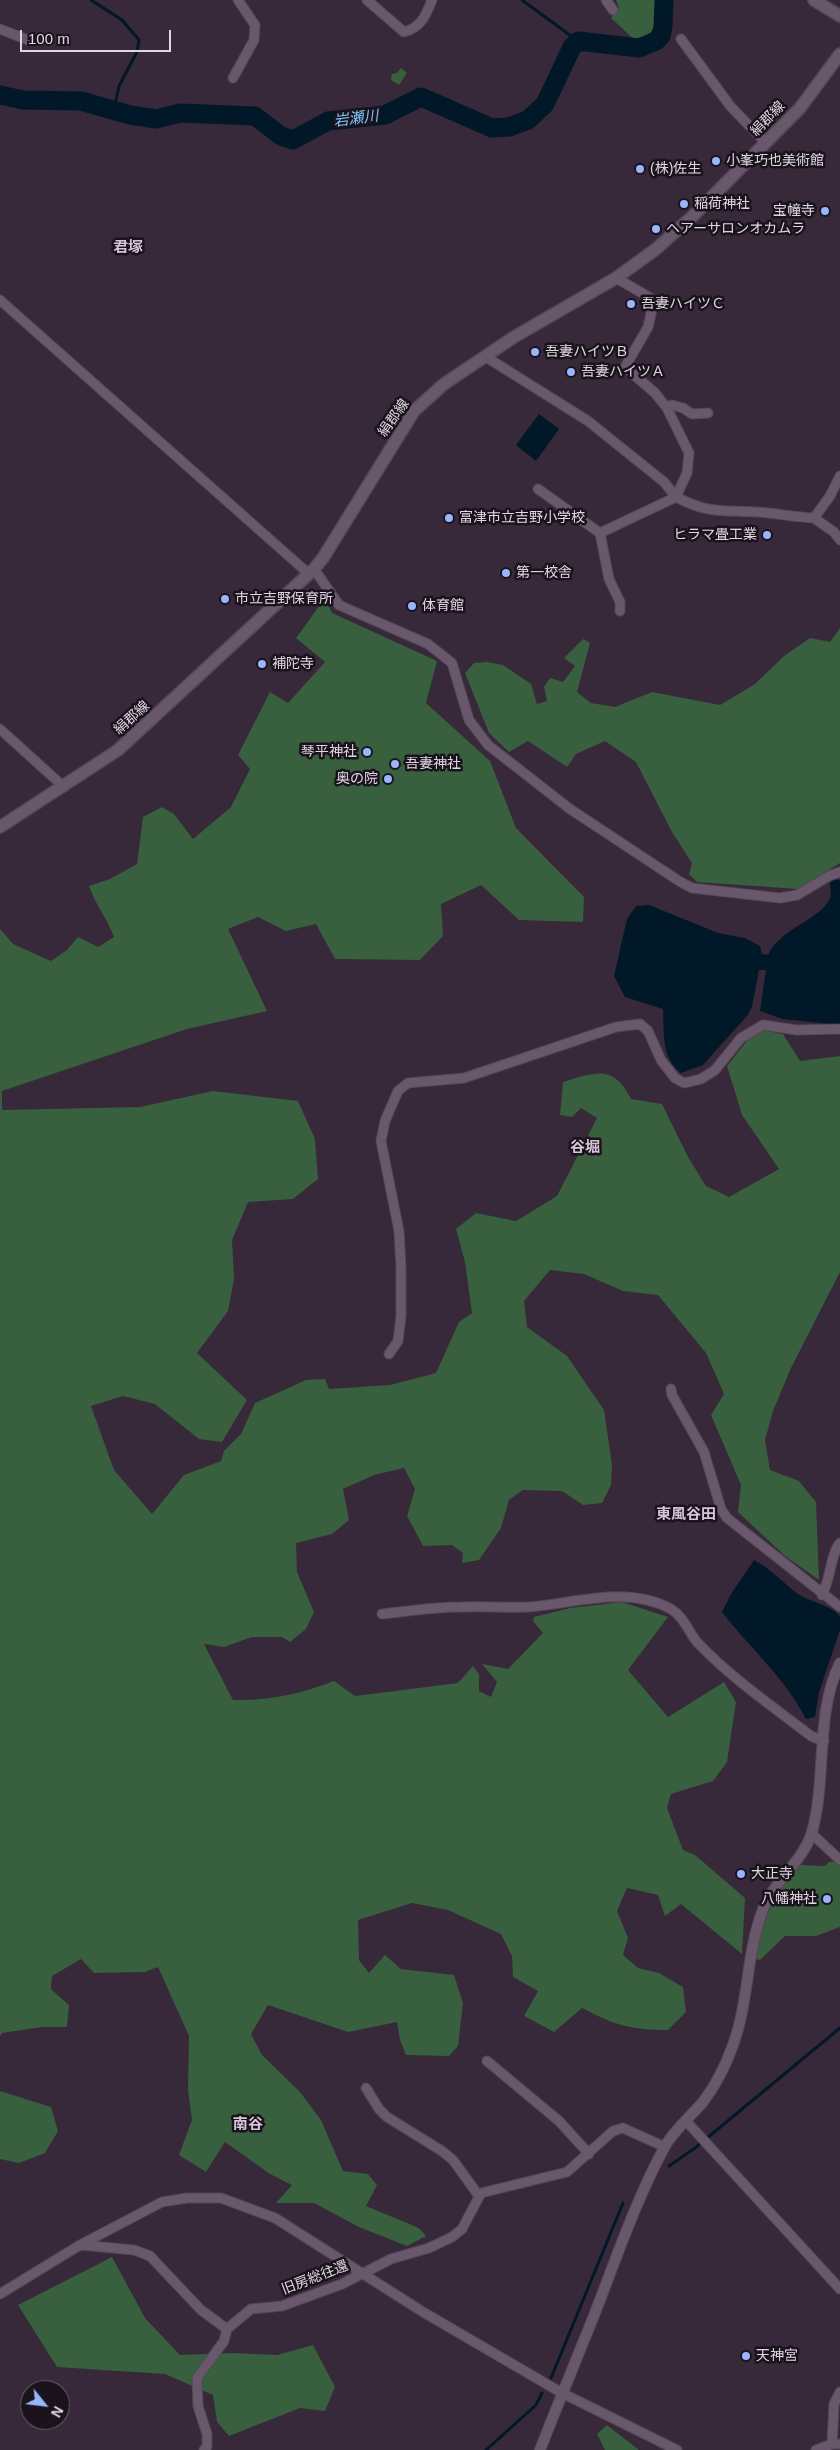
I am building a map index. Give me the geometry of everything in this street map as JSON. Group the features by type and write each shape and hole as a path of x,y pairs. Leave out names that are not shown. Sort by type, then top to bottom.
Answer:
{"main road":[{"path":"814,0 840,16"},
{"name":"絹郡線","path":"0,827 118,750 311,572 324,558 414,411 444,384 514,337 616,278 656,249 693,216 800,108 840,54"}],"street":[{"path":"233,78 254,40 255,25 238,0"},
{"path":"367,0 404,32 414,30 424,18 432,0"},
{"path":"606,0 614,10"},
{"path":"0,29 28,40"},
{"path":"681,39 731,107 766,143"},
{"path":"600,533 676,497 687,472 689,453 667,408 655,393 625,367 648,326 654,300 616,278"},
{"path":"0,300 311,572 339,605 428,644 452,663 469,720 488,746 570,809 692,888 780,898 798,895 829,876 840,872"},
{"path":"486,357 588,420 664,482 676,497 703,509 814,518 834,532 840,540"},
{"path":"667,408 672,405 683,408 692,414 708,413"},
{"path":"814,518 830,496 840,476"},
{"path":"538,489 600,533 609,579 620,602 620,611"},
{"path":"0,729 64,787"},
{"path":"389,1354 398,1341 401,1316 401,1267 399,1231 381,1141 385,1121 398,1091 408,1082 464,1078 616,1027 640,1024 648,1031 661,1060 675,1078 684,1083 701,1079 715,1070 742,1038 763,1025 798,1030 840,1029"},
{"path":"671,1389 672,1395 704,1452 720,1509 734,1527 780,1558 822,1595 840,1607"},
{"path":"822,1595 829,1582 832,1559 840,1543"},
{"path":"382,1614 460,1607 527,1607 597,1597 626,1596 653,1602 673,1610 686,1623 696,1641 740,1683 811,1736 824,1741"},
{"path":"540,2450 619,2250 665,2146 703,2101 722,2071 732,2048 743,2018 752,1950 762,1910 779,1879 799,1856 811,1833 821,1776 826,1711 840,1663"},
{"path":"811,1833 840,1860"},
{"path":"487,2061 559,2120 589,2154"},
{"path":"366,2088 387,2117 442,2150 453,2160 479,2196"},
{"path":"686,2121 840,2289"},
{"path":"0,2294 80,2245 162,2202 187,2198 221,2198 275,2218 362,2275 390,2259 429,2248 452,2237 462,2229 479,2196 489,2190 567,2172 589,2154 613,2130 623,2128 665,2146"},
{"path":"80,2245 134,2250 150,2256 201,2310 227,2329 224,2341 197,2378 198,2406 207,2434 207,2447 204,2450"},
{"name":"旧房総往還","path":"227,2329 251,2309 282,2306 362,2275 562,2393 677,2450"},
{"path":"816,2450 836,2444 834,2404 840,2392"}],"green space":[{"path":"616,0 656,0 655,25 639,44 611,18 619,8"},
{"path":"401,68 407,73 399,85 391,80 392,74 397,73"},
{"path":"325,598 332,613 437,661 426,703 490,761 516,828 584,897 583,922 519,920 481,885 441,904 443,936 420,960 335,959 316,924 286,931 258,917 228,929 267,1011 187,1029 2,1091 2,1110 140,1107 213,1091 298,1101 315,1139 318,1179 293,1199 248,1202 232,1240 234,1279 228,1311 197,1353 247,1400 222,1442 199,1439 155,1404 123,1396 91,1406 114,1470 152,1514 184,1475 221,1461 224,1451 241,1434 255,1403 306,1380 325,1379 329,1389 390,1385 436,1373 459,1322 472,1313 465,1262 456,1229 476,1213 516,1221 557,1196 597,1118 581,1108 572,1117 560,1115 563,1082 594,1074 603,1074 618,1080 631,1099 662,1104 688,1157 706,1186 729,1197 779,1169 742,1115 727,1066 756,1029 783,1034 800,1061 840,1056 840,1272 791,1368 773,1411 765,1440 770,1470 799,1481 816,1502 819,1580 785,1556 738,1512 741,1485 711,1415 724,1394 706,1353 658,1295 623,1291 584,1274 550,1270 524,1301 527,1327 567,1356 604,1410 612,1465 611,1485 602,1503 583,1505 562,1491 523,1490 509,1500 501,1528 479,1560 462,1563 463,1553 452,1545 423,1546 407,1516 415,1489 404,1468 374,1475 343,1489 349,1520 332,1534 296,1543 297,1572 314,1612 306,1629 290,1642 282,1637 252,1637 224,1647 204,1644 233,1700 284,1696 334,1681 355,1696 458,1683 473,1666 479,1674 479,1691 491,1697 497,1682 482,1664 508,1669 543,1633 533,1621 534,1617 570,1608 622,1602 668,1617 628,1670 668,1717 724,1682 736,1702 727,1762 713,1781 671,1794 667,1808 683,1850 695,1855 745,1898 742,1954 681,1904 665,1916 658,1895 627,1888 617,1911 628,1938 623,1955 638,1968 659,1973 683,1987 686,2012 668,2030 633,2028 604,2019 582,2008 554,2032 524,2016 538,1991 513,1977 512,1956 501,1934 448,1910 412,1903 358,1920 359,1960 369,1973 385,1955 401,1969 454,1975 463,2003 458,2046 449,2056 406,2055 400,2040 397,2022 348,2032 268,2005 251,2034 262,2055 300,2092 321,2120 343,2171 368,2174 377,2185 366,2206 419,2228 426,2236 407,2246 359,2227 314,2203 276,2203 292,2185 270,2174 225,2142 206,2172 179,2155 192,2120 188,2090 189,2036 158,1967 145,1972 94,1973 81,1959 52,1976 51,1989 69,2005 67,2027 42,2027 2,2033 0,2036 0,929 13,944 51,961 67,950 78,937 98,947 114,937 89,886 110,879 137,864 143,817 162,807 174,814 193,839 231,807 250,769 238,755 270,692 288,703 325,662 296,638"},
{"path":"840,628 840,863 798,889 697,882 689,874 692,863 672,832 636,762 605,741 576,754 567,767 528,741 509,752 489,733 465,673 474,663 487,662 503,665 531,684 537,704 547,701 544,687 550,678 563,682 575,666 564,658 583,639 590,643 577,692 591,703 615,707 652,692 720,705 755,684 784,656 810,638 830,642"},
{"path":"829,1862 840,1862 840,1927 816,1936 785,1936 760,1960 756,1959 759,1935 774,1901 787,1878 800,1865 825,1866"},
{"path":"0,2091 51,2107 58,2131 45,2153 19,2163 0,2159"},
{"path":"112,2257 145,2318 180,2355 234,2353 277,2355 313,2345 335,2387 325,2411 300,2408 229,2436 217,2422 213,2395 165,2374 57,2367 18,2305"},
{"path":"607,2425 639,2450 605,2450 597,2434"}],"water":[{"path":"539,414 559,429 536,461 516,445"},
{"path":"833,879 840,880 840,1025 783,1019 760,1011 766,970 759,970 752,1007 747,1016 703,1065 681,1073 670,1060 667,1052 663,1009 625,997 614,976 627,919 636,906 649,905 718,933 745,938 760,946 762,954 768,955 782,938 826,905 831,896 830,883"},
{"path":"754,1560 798,1594 826,1606 840,1616 840,1630 819,1692 815,1717 806,1719 798,1704 778,1677 722,1612 731,1594"}],"waterway":[{"path":"91,0 122,20 139,40 137,52 119,86 114,110"},
{"path":"522,0 578,41"},
{"name":"岩瀬川","path":"0,95 23,100 81,101 130,115 156,119 180,113 255,116 281,136 293,140 328,121 385,115 421,97 492,128 509,127 528,120 545,104 572,47 578,41 639,48 656,41 661,36 663,27 664,0"},
{"path":"669,2166 695,2148 840,2028"},
{"path":"551,2378 623,2203"},
{"path":"486,2450 536,2405 542,2393"}],"place":[{"name":"小峯巧也美術館","path":"716,161"},
{"name":"(株)佐生","path":"640,169"},
{"name":"稲荷神社","path":"684,204"},
{"name":"宝幢寺","path":"825,211"},
{"name":"ヘアーサロンオカムラ","path":"656,229"},
{"name":"吾妻ハイツＣ","path":"631,304"},
{"name":"吾妻ハイツＢ","path":"535,352"},
{"name":"吾妻ハイツＡ","path":"571,372"},
{"name":"富津市立吉野小学校","path":"449,518"},
{"name":"ヒラマ畳工業","path":"767,535"},
{"name":"第一校舎","path":"506,573"},
{"name":"市立吉野保育所","path":"225,599"},
{"name":"体育館","path":"412,606"},
{"name":"補陀寺","path":"262,664"},
{"name":"琴平神社","path":"367,752"},
{"name":"吾妻神社","path":"395,764"},
{"name":"奥の院","path":"388,779"},
{"name":"大正寺","path":"741,1874"},
{"name":"八幡神社","path":"827,1899"},
{"name":"天神宮","path":"746,2356"}],"district":[{"name":"君塚","path":"128,248"},
{"name":"谷堀","path":"585,1148"},
{"name":"東風谷田","path":"686,1515"},
{"name":"南谷","path":"248,2125"}]}
